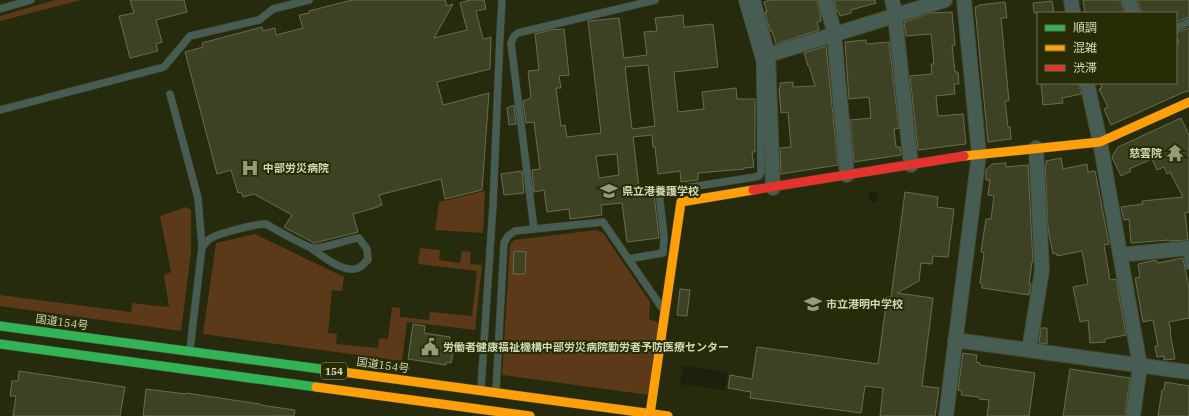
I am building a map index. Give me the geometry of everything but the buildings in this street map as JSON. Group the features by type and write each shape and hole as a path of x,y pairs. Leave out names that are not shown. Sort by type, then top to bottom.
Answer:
{"main road":[{"path":"650,414 681,202 978,154 1100,142 1189,102"},
{"name":"国道154号","path":"0,326 668,416"},
{"name":"154","path":"0,344 473,412 530,416"}],"street":[{"path":"753,0 768,55 773,188"},
{"path":"825,0 835,34 847,175"},
{"path":"892,0 896,15 911,165"},
{"path":"768,55 945,0"},
{"path":"946,416 978,154 964,0"},
{"path":"1071,0 1073,12"},
{"path":"1128,0 1134,12"},
{"path":"1087,84 1100,142 1140,366 1133,416"},
{"path":"1029,350 1042,270 1036,148"},
{"path":"1120,255 1187,248"},
{"path":"955,340 1189,372"},
{"path":"188,370 190,351"}],"lane":[{"path":"0,9 31,0"},
{"path":"0,110 164,67 190,36 259,20 273,9 309,0"},
{"path":"481,391 493,205 502,0"},
{"path":"534,229 511,43 514,36 518,33 655,0"},
{"path":"628,259 663,253 664,237 659,192 755,177 759,176 761,172 760,62 742,0"},
{"path":"1177,28 1189,22"},
{"path":"170,94 198,198 202,247 190,351"},
{"path":"496,393 504,243 508,236 515,231 603,222 665,314"},
{"path":"202,247 210,238 221,234 258,224 266,224 311,248 328,261 350,269 360,268 368,260 367,248 359,238 347,240 336,245 311,248"},
{"path":"1187,248 1189,266"}],"shaded area":[{"path":"55,0 81,0 0,21 0,16"},
{"path":"485,191 483,233 435,230 439,202"},
{"path":"873,191 879,196 878,201 874,203 870,201 868,197 869,193"},
{"path":"186,207 191,210 191,252 181,331 0,306 0,295 131,312 132,303 169,307 164,275 171,272 160,216"},
{"path":"596,230 603,233 650,302 649,319 659,323 649,395 502,375 510,245 514,240"},
{"path":"255,234 344,277 342,291 332,290 328,333 337,334 336,344 378,348 379,338 388,339 392,307 400,308 400,317 429,320 430,312 472,316 477,271 418,264 420,248 440,250 439,260 460,263 462,251 471,252 470,264 482,265 475,330 407,322 402,361 203,334 216,243"},
{"path":"683,366 728,372 725,390 680,384"}],"traffic: fast":[{"path":"0,326 343,372"},
{"path":"0,344 316,387"}],"traffic: slow":[{"path":"964,156 1100,142 1189,102"},
{"path":"650,414 681,202 753,190"},
{"path":"343,372 668,416"},
{"path":"316,387 530,416"}],"traffic: jam":[{"path":"753,190 964,156"}],"place":[{"name":"慈雲院","path":"1175,153"},
{"name":"中部労災病院","path":"250,168"},
{"name":"県立港養護学校","path":"609,191"},
{"name":"市立港明中学校","path":"813,304"},
{"name":"労働者健康福祉機構中部労災病院勤労者予防医療センター","path":"430,347"}]}
